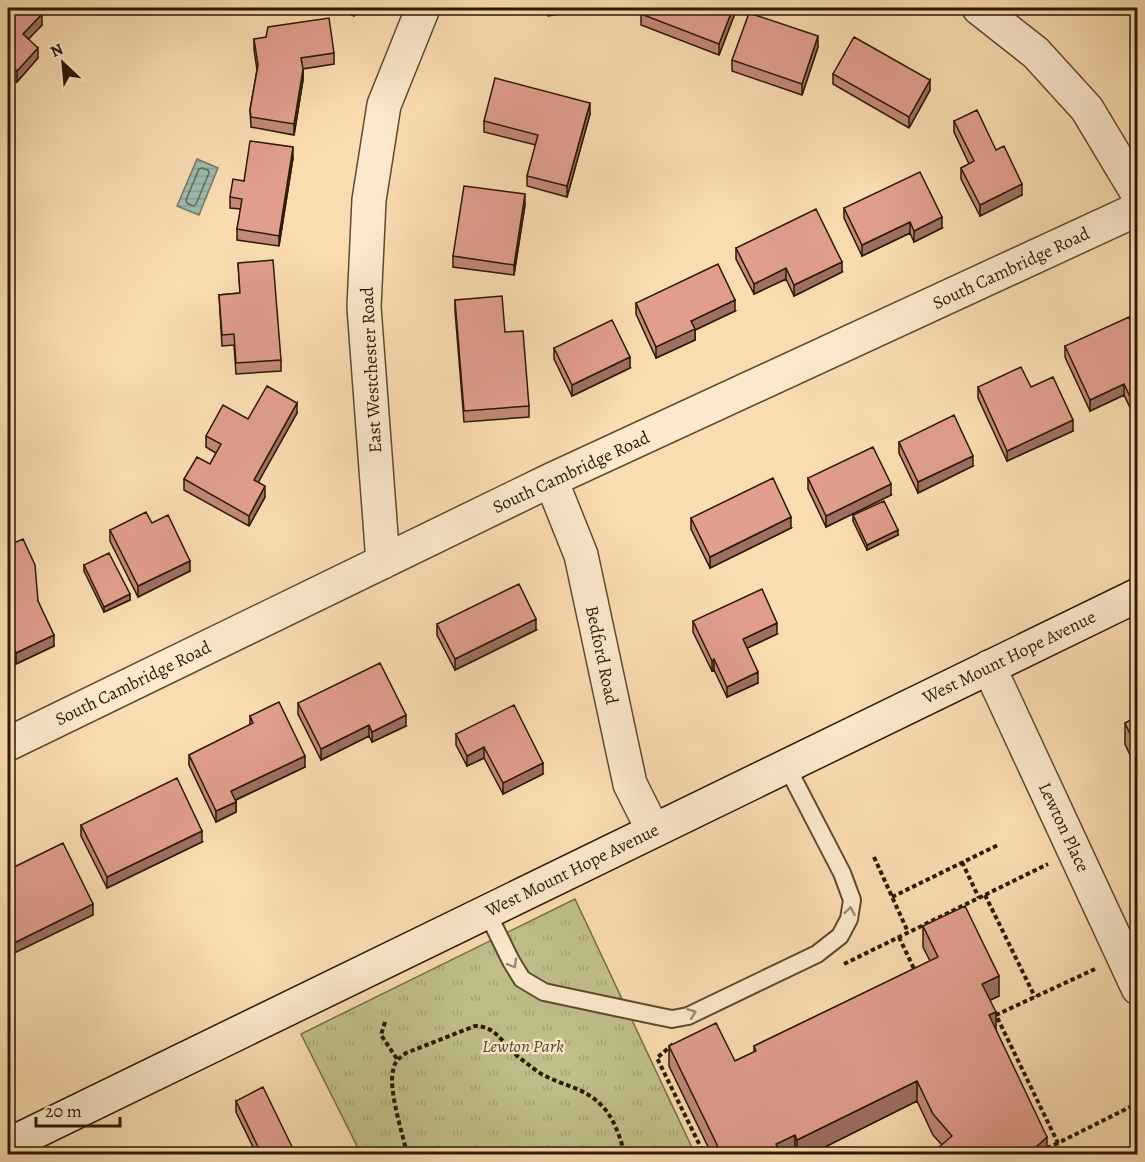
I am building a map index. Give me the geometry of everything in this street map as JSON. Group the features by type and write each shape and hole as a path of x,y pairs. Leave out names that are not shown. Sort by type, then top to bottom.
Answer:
{"street":[{"name":"East Westchester Road","path":"383,562 364,307 369,200 384,105 423,8"},
{"path":"979,8 1036,53 1087,109 1137,194"},
{"name":"South Cambridge Road","path":"8,744 551,480 1137,209"},
{"name":"Bedford Road","path":"551,480 581,555 630,784 653,830"},
{"name":"West Mount Hope Avenue","path":"8,1145 1137,595"},
{"name":"Lewton Place","path":"989,667 1137,988"}],"lane":[{"path":"487,912 522,979 544,992 672,1019 688,1016 789,969 817,954 840,936 849,919 852,900 842,873 786,765"}],"path":[{"path":"892,897 998,845"},
{"path":"874,857 908,932"},
{"path":"962,862 979,898"},
{"path":"985,895 1035,997"},
{"path":"899,937 916,972"},
{"path":"1058,1143 996,1015 1099,967"},
{"path":"385,1022 381,1035 397,1059"},
{"path":"407,1155 392,1083 397,1059 406,1053 475,1026 485,1026 494,1031 514,1053 539,1073 585,1093 598,1102 610,1115 625,1155"},
{"path":"680,1037 657,1058 704,1155"},
{"path":"1047,1155 1045,1149 1137,1104"}],"green space":[{"name":"Lewton Park","path":"575,899 695,1154 361,1154 301,1034"}],"water":[{"path":"197,159 218,168 199,215 177,206"}],"building":[{"path":"8,8 35,8 42,14 23,34 38,48 17,71 8,62"},
{"path":"643,8 733,8 719,44 641,14"},
{"path":"749,13 818,36 802,84 732,60"},
{"path":"329,18 334,53 301,58 303,69 294,124 251,117 250,110 258,65 254,39 266,37 268,27"},
{"path":"854,37 930,80 909,117 833,74"},
{"path":"495,78 590,103 567,186 527,176 538,135 484,121"},
{"path":"977,110 996,150 1004,146 1022,184 980,205 961,168 974,161 954,121"},
{"path":"250,141 293,147 279,236 237,229 242,199 230,197 233,179 244,181"},
{"path":"920,172 942,217 914,231 910,222 862,245 844,208"},
{"path":"464,186 525,194 514,265 453,256"},
{"path":"816,209 842,262 794,285 786,268 754,284 736,248"},
{"path":"273,260 281,360 236,363 234,334 222,335 219,295 240,293 238,263"},
{"path":"718,264 735,300 691,321 695,329 656,347 636,303"},
{"path":"502,296 505,332 523,331 529,406 464,411 455,300"},
{"path":"1129,317 1137,337 1137,404 1134,405 1124,384 1090,400 1065,346"},
{"path":"612,320 630,357 572,385 554,348"},
{"path":"1021,367 1031,387 1053,377 1073,420 1007,451 978,387"},
{"path":"267,386 297,403 254,480 265,486 249,516 184,479 197,457 210,464 221,444 206,436 223,405 248,419"},
{"path":"954,415 973,456 918,482 899,442"},
{"path":"873,447 891,484 826,516 808,478"},
{"path":"773,478 791,517 710,557 691,518"},
{"path":"884,501 898,530 867,545 853,515"},
{"path":"146,512 152,523 168,515 190,561 138,586 110,530"},
{"path":"8,529 14,543 23,539 35,565 38,601 54,635 16,653 8,634"},
{"path":"109,553 130,594 104,607 84,565"},
{"path":"519,584 536,619 455,659 437,624"},
{"path":"762,589 777,623 743,639 758,672 727,687 693,621"},
{"path":"380,663 406,715 372,732 369,725 321,749 298,703"},
{"path":"279,702 305,756 231,791 236,802 216,811 189,755 253,723 250,716"},
{"path":"514,705 543,763 503,783 484,747 467,756 456,734"},
{"path":"1137,717 1137,749 1125,723"},
{"path":"177,778 202,831 107,877 81,825"},
{"path":"63,843 93,904 8,946 8,870"},
{"path":"965,906 999,976 982,984 996,1012 989,1015 1047,1137 1027,1155 930,1155 952,1136 933,1114 917,1081 797,1140 795,1135 776,1144 781,1155 722,1155 669,1046 716,1023 735,1061 756,1051 754,1046 938,957 923,926"},
{"path":"263,1087 296,1155 262,1155 236,1101"}]}
